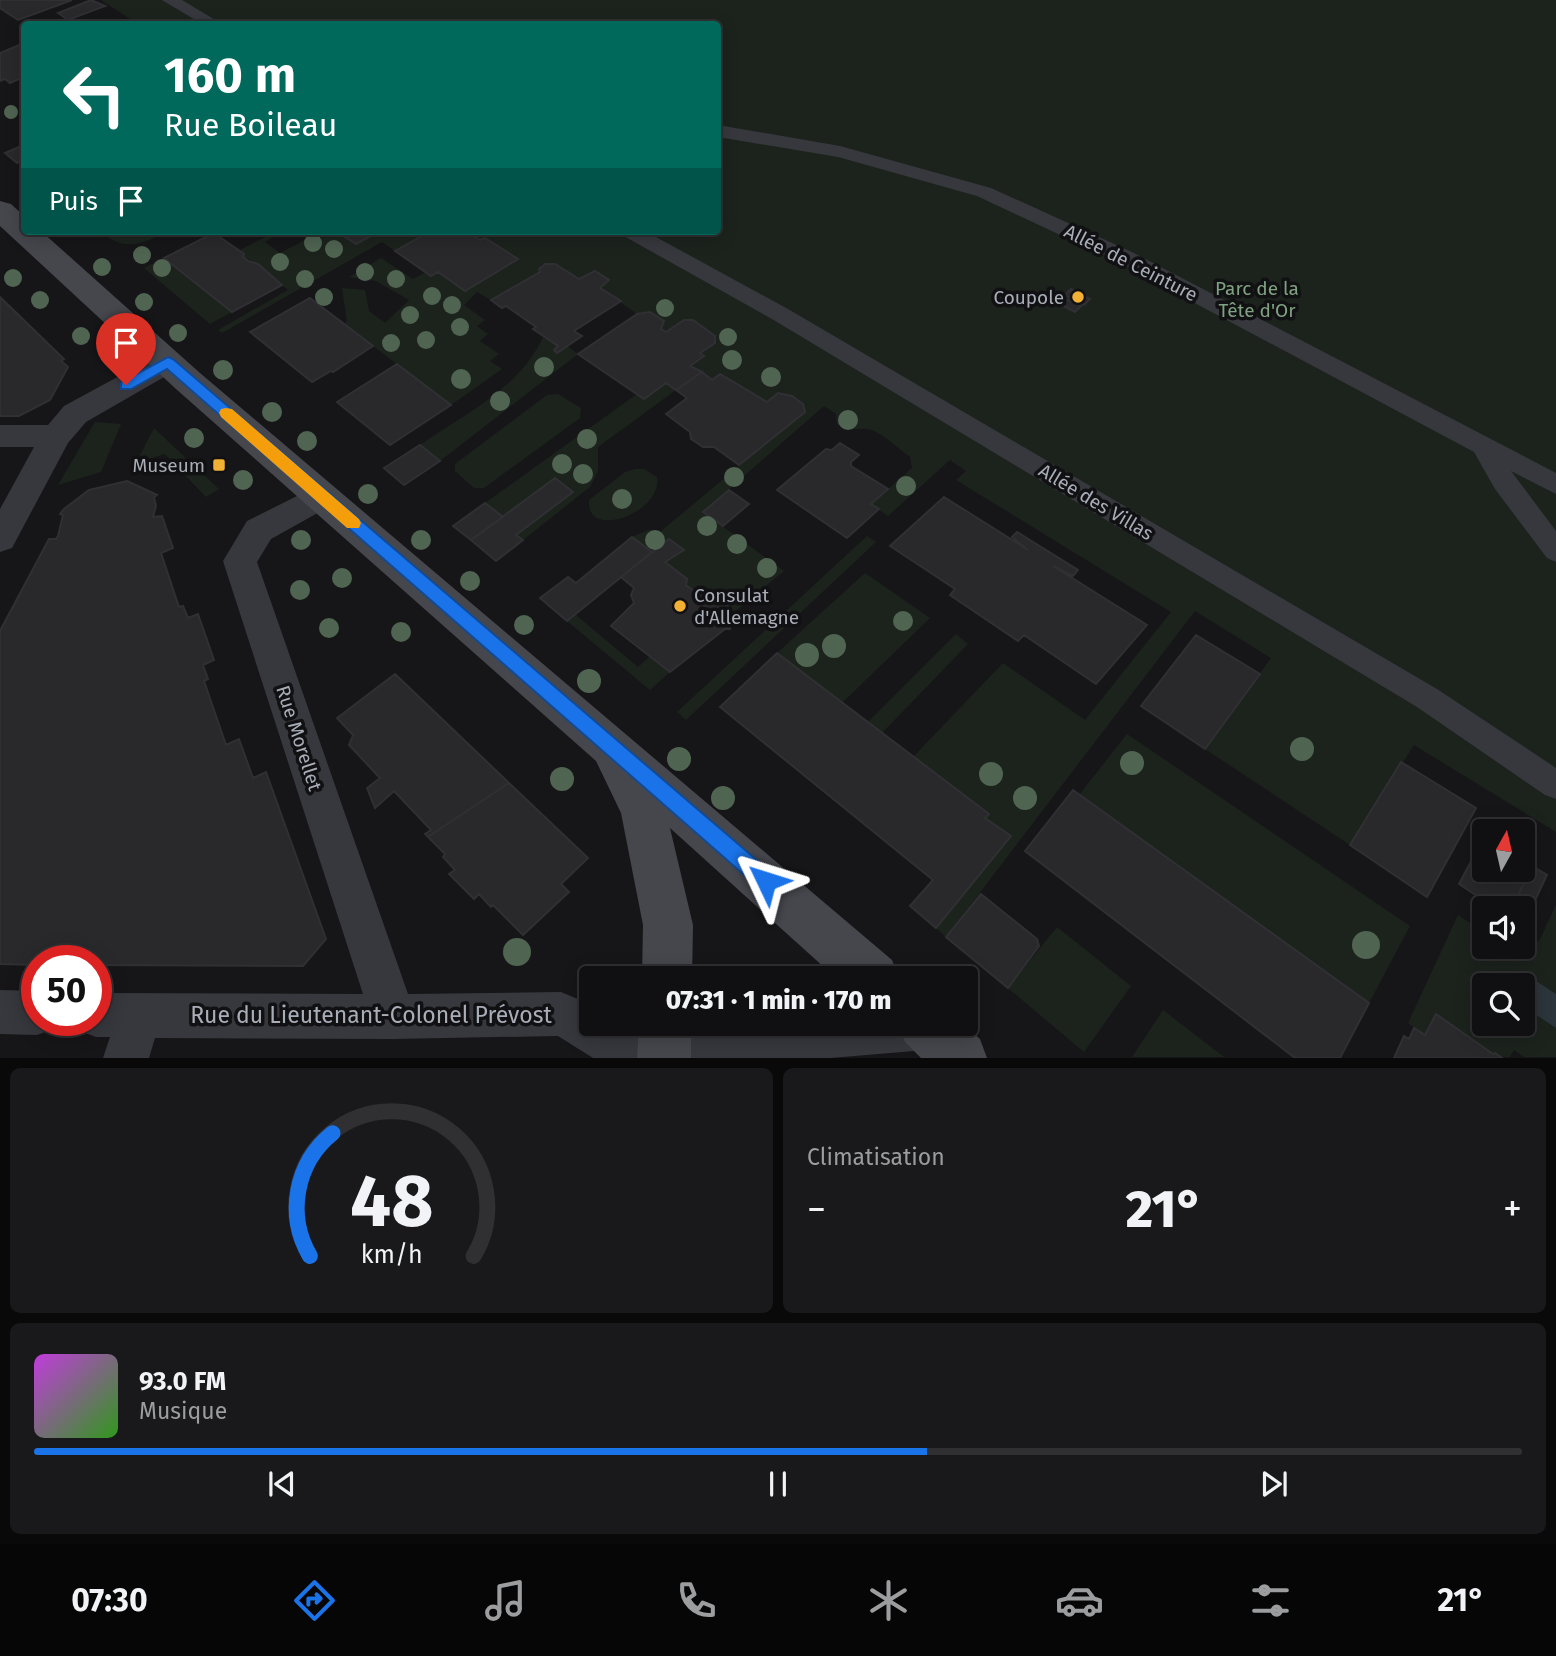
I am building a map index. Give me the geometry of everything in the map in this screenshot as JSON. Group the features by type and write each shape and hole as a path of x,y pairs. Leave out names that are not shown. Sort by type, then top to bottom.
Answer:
{"main road":[{"path":"0,210 21,229"},
{"path":"28,235 168,362 860,966"},
{"path":"607,743 643,810 668,925 667,966"},
{"path":"664,1058 665,1036"}],"street":[{"path":"170,0 208,21"},
{"name":"Allée de Ceinture","path":"721,132 840,152 984,192 1125,257 1485,449 1556,484"},
{"name":"Allée des Villas","path":"636,235 792,321 1415,691 1556,785"},
{"path":"0,539 56,436 75,414 168,362"},
{"path":"0,436 56,436"},
{"path":"1485,449 1504,482 1556,551"},
{"name":"Rue Morellet","path":"321,496 259,530 240,561 393,1017"},
{"path":"0,1012 21,1013"},
{"name":"Rue du Lieutenant-Colonel Prévost","path":"112,1015 393,1017 561,1014 593,1030 633,1058"},
{"path":"126,1058 140,1016"},
{"path":"685,1058 697,1046 937,1036"}],"green space":[{"name":"Parc de la Tête d'Or","path":"101,0 1556,0 1556,832 1414,745 1350,845 1205,749 1271,658 1195,611 946,937 936,928 988,814 913,757 1003,663 1085,720 1171,612 956,480 966,471 950,460 888,516 871,504 912,468 910,457 874,431 841,427 837,424 836,414 824,406 703,512 784,571 730,616 725,616 728,607 721,594 707,591 699,595 686,585 687,579 665,562 683,549 669,539 652,552 632,537 648,530 660,532 804,412 801,404 791,397 778,393 767,402 720,374 712,380 690,366 700,353 715,343 715,336 691,322 681,323 666,332 661,329 663,321 650,312 637,314 600,288 608,280 595,271 579,279 555,264 542,265 540,272 491,300 477,292 464,305 485,320 477,326 488,334 480,341 499,354 490,361 502,369 451,405 344,324 347,321 342,288 365,290 369,311 385,323 409,300 376,281 349,277 381,258 413,279 426,272 431,276 438,272 465,291 518,259 485,238 480,240 472,235 721,235 721,21 133,21"},
{"path":"104,235 160,235 133,244"},
{"path":"269,235 272,238 265,242 280,253 307,239 302,235 342,235 356,244 373,235 424,235 395,251 382,242 222,333 218,330 288,290 258,264 243,257 244,254 240,250"},
{"path":"164,258 232,312 210,324 144,268"},
{"path":"543,337 558,346 554,349 557,353 567,346 578,354 440,461 420,445 473,411 506,385 533,355"},
{"path":"666,383 676,390 598,447 598,471 590,487 523,540 516,535 572,492 503,517 485,503 637,394 644,399"},
{"path":"558,394 581,408 580,418 484,488 474,488 455,471 455,464 547,395"},
{"path":"95,422 121,424 101,472 58,485"},
{"path":"154,428 219,489 206,497 165,454 136,463"},
{"path":"644,469 657,477 656,490 648,502 624,517 599,519 591,512 589,500 625,472"},
{"path":"867,536 876,542 686,720 677,712"},
{"path":"865,573 930,618 842,703 777,653"},
{"path":"576,615 638,667 650,656 670,672 650,690 567,621"},
{"path":"956,634 968,644 882,733 868,722"},
{"path":"1127,734 1410,926 1369,1003 1079,795"},
{"path":"1556,905 1556,1057 1524,1057 1514,1050 1510,1057 1502,1057 1425,1035 1408,1023 1458,915 1472,924 1472,959 1535,959 1535,941 1539,941"},
{"path":"1057,927 1131,986 1084,1052 1008,988"},
{"path":"1163,1010 1224,1057 1132,1057"}],"shaded area":[{"path":"1535,980 1556,994 1556,1028 1535,1014"}],"building":[{"path":"0,0 72,0 18,20 0,8"},
{"path":"91,0 105,6 68,20 58,13"},
{"path":"21,44 21,78 10,83 5,79 0,81 0,53"},
{"path":"21,146 21,161 17,163 5,153"},
{"path":"210,235 217,235 282,285 232,312 164,258"},
{"path":"342,235 373,235 356,244"},
{"path":"424,235 472,235 480,240 485,238 518,259 465,291 438,272 431,276 395,251"},
{"path":"545,264 555,264 579,279 595,271 609,280 600,288 621,301 574,331 582,336 557,353 554,350 558,346 533,329 536,327 506,306 502,308 491,300 540,272 539,269"},
{"name":"Coupole","path":"1071,289 1090,299 1084,305 1065,295"},
{"path":"0,297 64,359 61,361 68,367 50,400 19,416 0,416"},
{"path":"1062,297 1081,306 1075,312 1056,302"},
{"path":"310,298 373,346 312,382 250,332"},
{"path":"650,312 664,321 661,329 666,332 684,320 693,320 715,336 715,343 700,353 704,356 690,366 702,372 676,390 666,383 644,399 578,354 637,314"},
{"path":"397,364 451,405 390,445 337,402"},
{"path":"702,372 712,380 720,374 767,402 778,393 792,396 803,404 805,412 739,465 714,447 703,447 691,439 690,432 666,414 687,398 676,390"},
{"path":"840,443 859,455 851,462 851,466 888,489 871,504 879,509 847,538 777,490 826,449 832,450"},
{"path":"420,445 440,461 404,485 384,468"},
{"path":"555,478 573,492 516,535 523,540 496,561 471,540"},
{"path":"127,481 157,495 154,497 156,506 153,517 162,516 173,548 161,553 179,607 183,606 188,618 198,614 214,660 203,665 208,679 204,681 226,745 239,739 253,778 266,772 326,939 303,966 112,965 112,945 21,945 21,965 0,964 0,631 49,539 56,539 58,536 63,515 60,514 89,490"},
{"path":"729,490 749,504 723,526 703,512"},
{"path":"944,497 1028,550 1012,537 1017,532 1078,570 1073,576 1053,566 1147,625 1096,684 1024,635 1018,641 950,595 955,589 890,546"},
{"path":"485,503 503,517 471,540 453,526"},
{"path":"632,537 652,552 567,621 540,598 568,577 576,583"},
{"name":"Consulat d'Allemagne","path":"669,539 684,550 665,562 687,579 686,585 699,595 707,591 721,594 728,607 724,615 730,616 730,629 725,629 670,672 611,626 634,603 631,595 634,588 621,577"},
{"path":"1196,635 1260,674 1205,749 1141,706"},
{"path":"777,653 989,814 985,818 1011,836 936,928 910,906 933,880 720,707"},
{"path":"395,674 509,783 428,837 425,834 431,830 394,791 375,808 367,788 380,778 349,745 353,735 337,718"},
{"path":"1401,762 1476,808 1427,897 1350,845"},
{"path":"509,783 588,858 561,884 569,892 523,935 493,905 491,907 479,894 474,899 449,874 455,870 443,857 445,854 428,837"},
{"path":"1073,790 1369,1003 1340,1058 1295,1058 1025,851"},
{"path":"1472,860 1472,882 1524,882 1518,896 1477,896 1459,884"},
{"path":"1535,868 1547,875 1535,900 1535,896 1518,896 1524,882 1535,882"},
{"path":"981,894 1037,939 1039,946 1008,988 946,937"},
{"path":"1436,1014 1502,1058 1394,1058 1404,1036 1409,1039 1414,1028 1425,1035"}],"slow traffic":[{"path":"226,413 353,523"}],"place":[{"name":"Coupole","path":"1078,297"},
{"name":"Museum","path":"219,465"},
{"name":"Consulat d'Allemagne","path":"680,606"}],"route":[{"path":"126,385 168,362 766,881"}]}
